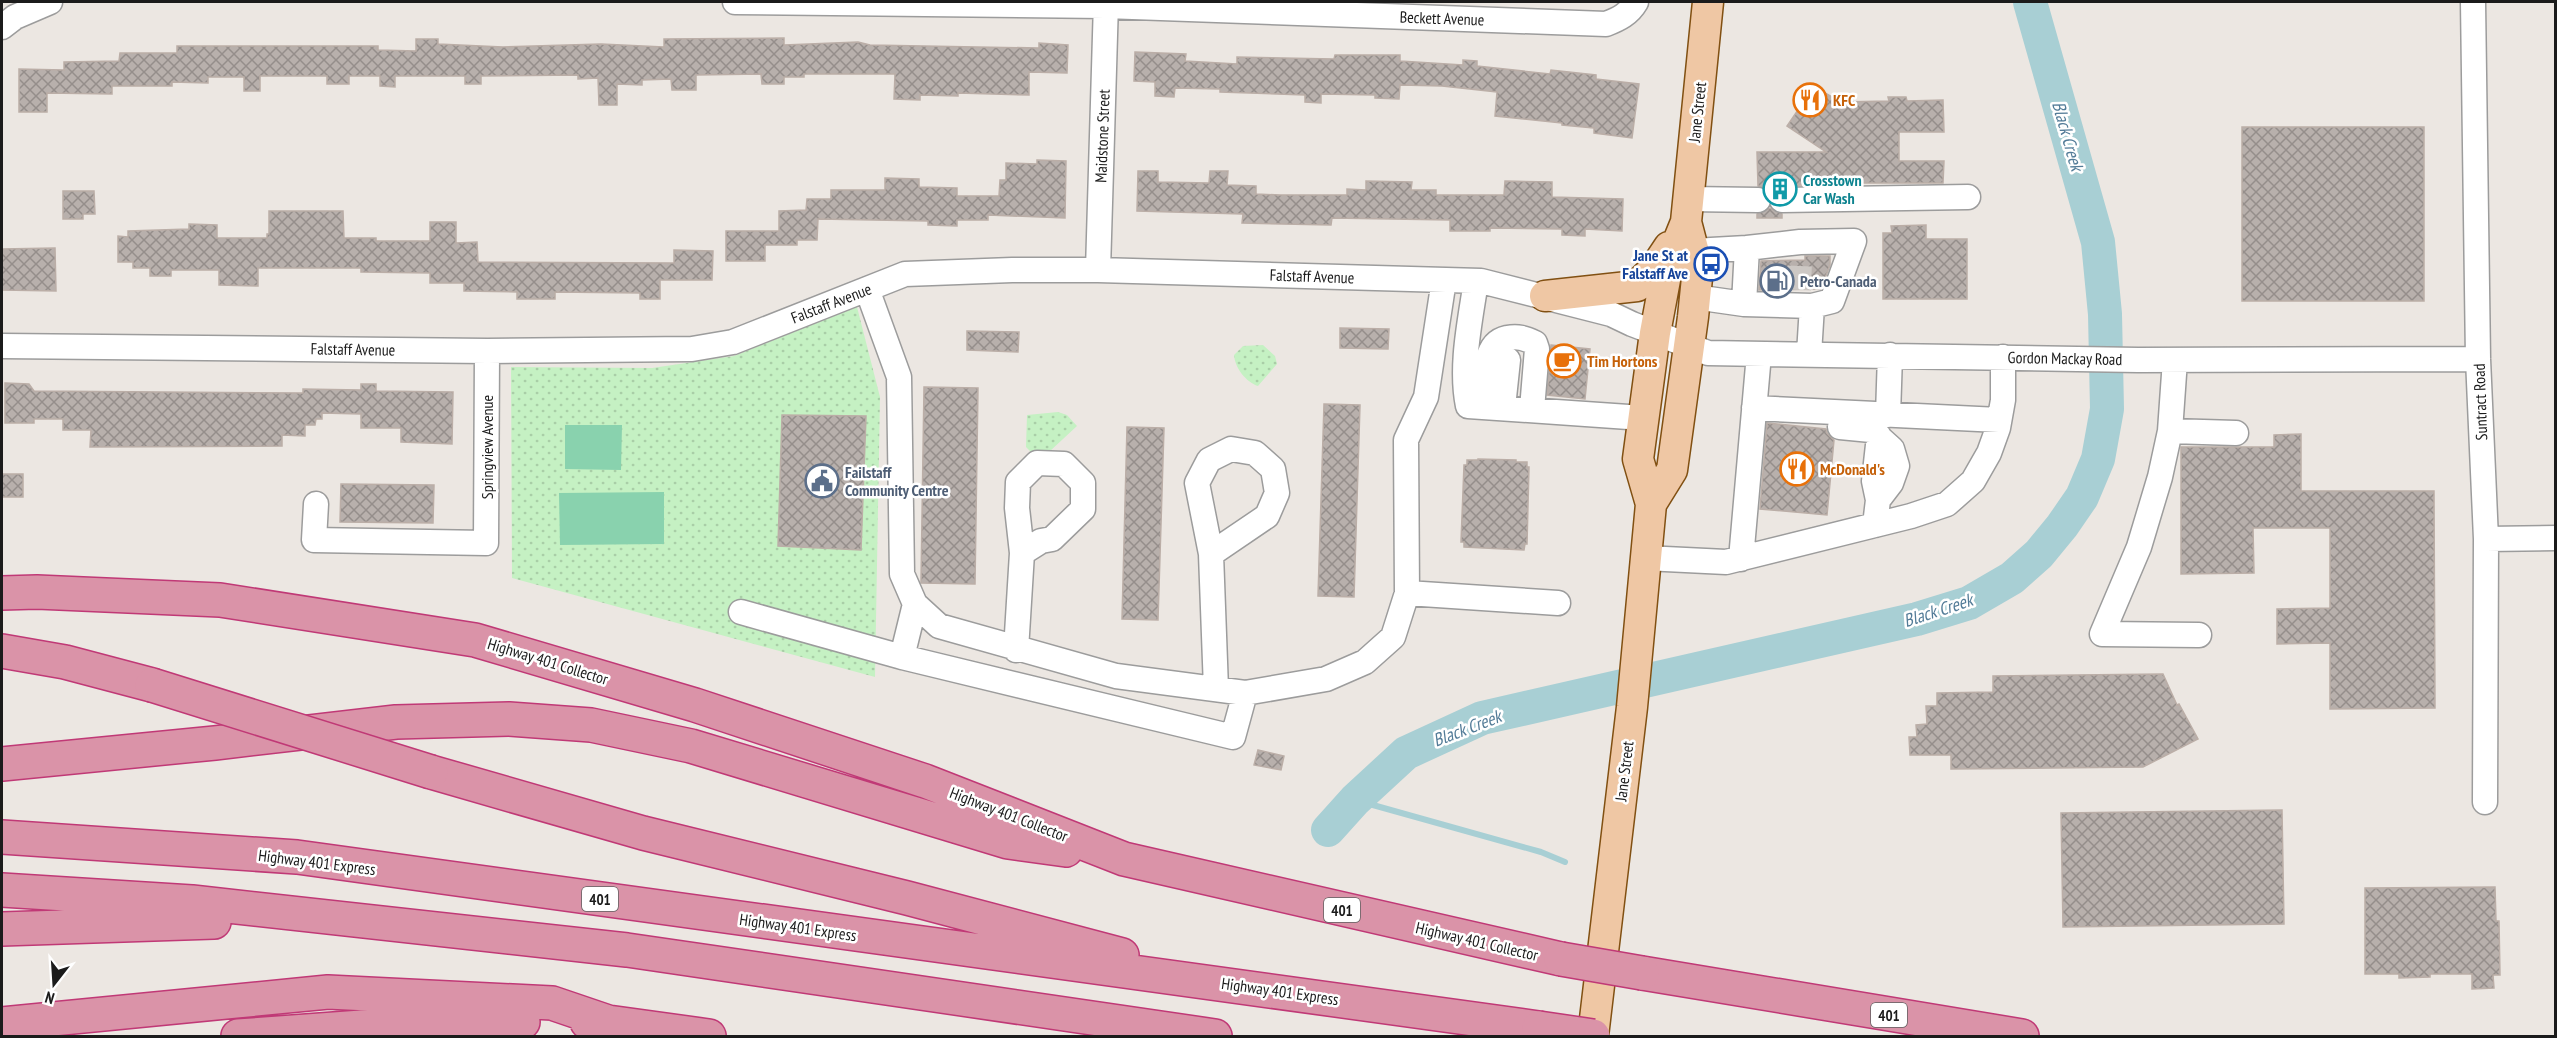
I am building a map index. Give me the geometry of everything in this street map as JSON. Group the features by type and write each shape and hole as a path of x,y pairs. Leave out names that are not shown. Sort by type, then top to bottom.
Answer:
{"highway":[{"name":"Highway 401 Collector","path":"2,593 37,592 220,600 475,640 695,705 925,781 1124,859 1561,959 2022,1036"},
{"path":"2,651 65,662 152,685 431,772 643,833 1084,944 1198,979"},
{"path":"2,764 396,722 509,719 591,724 692,746 1008,842 1124,859"},
{"name":"Highway 401 Express","path":"2,837 297,857 1092,968 1198,979 1593,1036"},
{"path":"2,890 192,902 627,950 1215,1036"},
{"path":"2,929 335,917"},
{"path":"2,1024 328,992 552,1003 608,1022"},
{"path":"238,1036 430,1022 608,1022 709,1036"}],"main road":[{"name":"Jane Street","path":"1593,1036 1632,707 1635,654 1651,504 1638,459 1655,333 1667,269 1687,211 1708,2"},
{"name":"Jane Street","path":"1651,504 1672,470 1689,346 1698,268 1687,211"},
{"path":"1545,296 1636,286 1655,268 1687,211"}],"street":[{"path":"2,27 22,14 50,2"},
{"name":"Beckett Avenue","path":"735,2 1105,4 1606,24 1621,18 1632,9 1636,2"},
{"name":"Suntract Road","path":"2473,2 2478,359 2486,539 2485,802"},
{"name":"Maidstone Street","path":"1098,270 1105,4"},
{"path":"1782,200 1968,197"},
{"path":"1687,211 1758,200"},
{"path":"1693,251 1747,248 1789,252 1854,241 1832,301 1794,300 1744,304 1695,297"},
{"path":"1744,304 1747,248"},
{"name":"Falstaff Avenue","path":"2,346 488,351 692,349 733,342 905,274 1012,270 1098,270 1476,281 1545,296 1611,314 1655,333"},
{"path":"867,289 899,377 902,574 915,604 939,626 1016,650 1116,676 1245,693 1326,679 1365,662 1393,637 1407,593 1406,440 1425,397 1444,280"},
{"path":"1476,281 1467,350 1465,392 1468,406 1643,418"},
{"path":"1794,300 1809,354"},
{"name":"Gordon Mackay Road","path":"1655,333 1708,353 2138,360 2478,359"},
{"path":"1495,407 1487,372 1492,348 1498,341 1516,336 1535,343 1537,349 1532,409"},
{"name":"Springview Avenue","path":"316,504 314,540 486,543 488,351"},
{"path":"1741,559 1759,354"},
{"path":"1875,525 1878,500 1891,483 1897,466 1883,426 1890,355"},
{"path":"1646,558 1726,562 1875,525 1947,504 1972,481 1989,453 1999,420 2002,400 2003,357"},
{"path":"1495,407 1508,360"},
{"path":"2175,360 2170,431 2139,548 2102,634 2199,635"},
{"path":"1754,413 1871,430 1883,426 1999,420"},
{"path":"2170,431 2236,433"},
{"path":"2486,539 2556,538"},
{"path":"1016,650 1022,554"},
{"path":"1211,554 1216,689"},
{"path":"1407,593 1558,603"},
{"path":"902,657 915,604"},
{"path":"741,612 902,657 1233,737 1245,693"}],"green space":[{"path":"857,307 880,397 875,677 512,578 511,367 652,368 734,356"},
{"path":"1263,345 1275,356 1277,364 1258,386 1242,374 1236,365 1234,355 1243,346"},
{"path":"1058,412 1067,415 1077,426 1049,452 1032,453 1026,447 1027,415"},
{"path":"565,425 622,425 621,470 565,469"},
{"path":"664,492 664,544 560,545 559,493"}],"building":[{"path":"784,38 784,45 858,42 870,45 1039,48 1039,43 1068,45 1067,73 1029,72 1029,95 958,93 958,96 920,95 920,100 894,99 895,74 804,74 804,77 784,77 784,84 762,84 761,74 696,75 696,90 672,90 671,79 642,80 642,85 617,84 617,105 599,105 598,78 578,79 578,75 481,76 481,84 465,84 465,76 395,76 395,87 380,86 380,76 349,76 349,84 327,84 327,76 260,76 260,91 244,91 244,77 208,77 208,83 172,82 172,86 112,86 112,94 47,93 47,112 19,112 19,69 64,70 64,62 119,61 120,53 177,53 177,46 378,46 378,50 416,51 416,39 438,39 438,44 503,47 601,44 664,47 664,39"},
{"path":"1135,52 1186,54 1185,61 1237,64 1237,57 1334,59 1335,55 1400,55 1400,61 1463,65 1463,60 1477,61 1477,66 1550,74 1551,70 1596,75 1596,79 1639,84 1632,138 1594,133 1594,128 1495,116 1497,92 1442,86 1400,85 1399,99 1375,98 1375,95 1321,94 1321,103 1305,102 1305,95 1220,92 1220,89 1175,88 1174,97 1155,96 1155,82 1134,81"},
{"path":"1818,91 1841,102 1889,101 1888,97 1906,97 1907,101 1943,100 1944,132 1899,132 1899,161 1944,161 1943,183 1802,183 1802,185 1781,186 1770,192 1758,186 1757,152 1826,152 1787,126 1806,94"},
{"path":"2242,127 2424,127 2424,301 2242,301"},
{"path":"1037,160 1066,161 1065,218 988,215 988,220 957,220 957,226 928,225 928,221 818,219 817,240 797,240 797,245 765,245 765,261 726,261 726,231 779,231 779,211 806,210 807,199 831,199 831,190 885,190 885,178 919,179 919,187 957,188 957,196 999,196 1000,180 1006,180 1006,163 1037,164"},
{"path":"1138,171 1158,171 1158,182 1209,183 1210,171 1228,171 1227,185 1256,186 1256,194 1280,195 1347,195 1347,189 1366,190 1366,181 1412,182 1411,190 1436,190 1436,195 1504,195 1505,181 1552,182 1552,197 1623,199 1622,231 1585,229 1585,236 1562,235 1562,229 1490,228 1490,231 1450,231 1450,220 1332,218 1331,225 1242,223 1243,214 1137,211"},
{"path":"63,191 94,191 95,214 83,214 83,219 63,219"},
{"path":"1770,208 1782,214 1782,218 1757,218 1757,214"},
{"path":"269,211 343,211 344,238 376,238 376,241 430,241 430,222 456,222 456,243 477,242 478,262 674,263 674,250 713,251 712,280 660,280 660,299 640,299 640,293 555,292 555,299 517,299 517,292 464,291 464,283 430,283 430,273 361,272 361,268 258,268 258,286 219,285 219,270 171,270 171,276 150,276 150,268 133,268 133,262 118,262 118,236 128,237 128,231 189,229 189,224 217,225 217,238 267,238"},
{"path":"1926,225 1926,239 1967,239 1967,299 1883,299 1883,233 1892,233 1891,226"},
{"path":"55,248 56,291 2,290 2,249"},
{"path":"1805,256 1830,256 1830,265 1821,289 1759,290 1761,261 1805,260"},
{"path":"1340,328 1389,329 1388,349 1340,348"},
{"path":"967,331 1019,332 1018,352 967,350"},
{"name":"Tim Hortons","path":"1551,345 1590,349 1585,399 1547,395"},
{"path":"5,383 29,384 34,391 303,393 303,389 361,390 361,384 376,384 376,391 453,392 452,444 401,442 401,428 361,428 361,414 322,413 322,419 316,419 315,425 305,425 305,436 282,435 282,446 90,447 91,430 63,430 63,419 34,419 34,423 5,423"},
{"path":"924,387 978,388 975,584 921,583"},
{"path":"1324,404 1360,405 1354,597 1318,596"},
{"name":"Failstaff Community Centre","path":"782,415 866,416 861,550 778,546"},
{"name":"McDonald's","path":"1767,423 1826,429 1834,440 1827,515 1760,509"},
{"path":"1127,427 1164,428 1158,620 1122,619"},
{"path":"2301,434 2301,491 2434,491 2435,708 2330,709 2330,643 2277,644 2277,609 2330,608 2330,528 2253,528 2254,573 2181,574 2181,447 2274,447 2274,435"},
{"path":"1467,460 1527,462 1527,467 1529,467 1527,544 1524,550 1464,547 1464,542 1461,542 1464,465 1467,465"},
{"path":"2,474 23,474 23,497 2,497"},
{"path":"341,484 434,485 433,523 340,522"},
{"path":"2163,674 2177,705 2179,704 2198,739 2143,767 1951,769 1951,755 1910,755 1909,737 1917,737 1916,725 1927,724 1926,706 1937,706 1937,693 1993,692 1993,676"},
{"path":"1258,750 1284,756 1281,770 1254,765"},
{"path":"2282,810 2284,924 2063,927 2061,813"},
{"path":"2495,887 2496,921 2499,921 2500,975 2493,975 2494,988 2472,989 2472,974 2430,974 2430,977 2399,978 2399,974 2365,974 2365,888"}],"waterway":[{"name":"Black Creek","path":"1328,830 1355,800 1406,753 1482,718 1917,619 1969,603 2012,578 2039,554 2082,497 2098,459 2107,409 2105,314 2098,242 2030,2"},
{"path":"1355,800 1541,852 1565,862"}],"tunnel":[{"path":"1778,290 1779,260"},
{"path":"1799,290 1800,260"}],"place":[{"name":"KFC","path":"1810,100"},
{"name":"Crosstown Car Wash","path":"1780,189"},
{"name":"Jane St at Falstaff Ave","path":"1711,264"},
{"name":"Petro-Canada","path":"1777,281"},
{"name":"Tim Hortons","path":"1564,361"},
{"name":"McDonald's","path":"1797,469"},
{"name":"Failstaff Community Centre","path":"822,481"}]}
